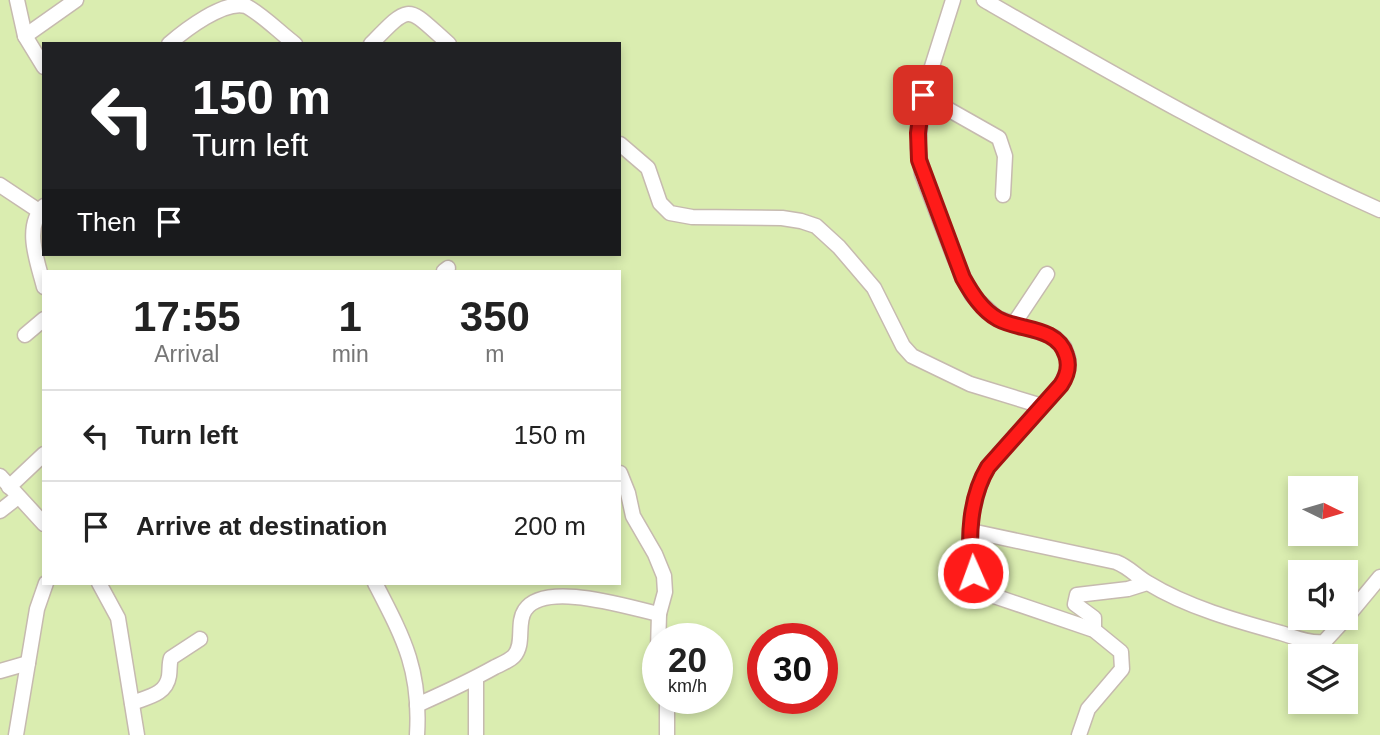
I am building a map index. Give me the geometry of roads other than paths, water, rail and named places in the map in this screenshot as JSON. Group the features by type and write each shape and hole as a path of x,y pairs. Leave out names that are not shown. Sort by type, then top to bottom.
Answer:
{"street":[{"path":"17,0 25,36 42,64"},
{"path":"25,36 76,0"},
{"path":"953,0 923,95 918,133 919,160 954,257 972,295 997,318 1013,326 1054,337 1064,347 1068,358 1066,378 988,467 980,480 975,494 971,531 973,573 983,589 994,596 1094,629 1119,648 1124,663 1119,674 1088,709 1079,735"},
{"path":"984,0 1235,139 1380,210"},
{"path":"172,42 218,8 236,2 247,7 292,42"},
{"path":"373,42 398,16 409,13 420,18 447,42"},
{"path":"923,95 999,138 1005,156 1003,195"},
{"path":"621,145 648,168 660,203 670,213 782,218 816,226 828,235 874,288 903,346 912,356 970,384 1042,406"},
{"path":"0,185 41,208 34,229 34,248 42,279"},
{"path":"1013,326 1047,274"},
{"path":"25,335 42,320"},
{"path":"0,511 9,487 42,456"},
{"path":"621,476 635,520 655,554 664,576 665,592 659,623"},
{"path":"9,487 42,522"},
{"path":"971,531 1116,562 1132,570 1147,583 1223,616 1311,641 1324,642 1335,630"},
{"path":"1358,604 1380,577"},
{"path":"1094,629 1094,618 1076,606 1077,595 1128,589 1147,583"},
{"path":"16,735 37,609 45,585"},
{"path":"100,585 118,618 137,735"},
{"path":"376,585 409,654 417,705 417,735"},
{"path":"417,705 476,678 516,654 524,611 536,601 548,597 569,596 659,614"},
{"path":"132,703 163,690 169,678 172,658 200,639"},
{"path":"0,671 28,663"},
{"path":"476,678 476,735"},
{"path":"667,714 667,735"}]}
